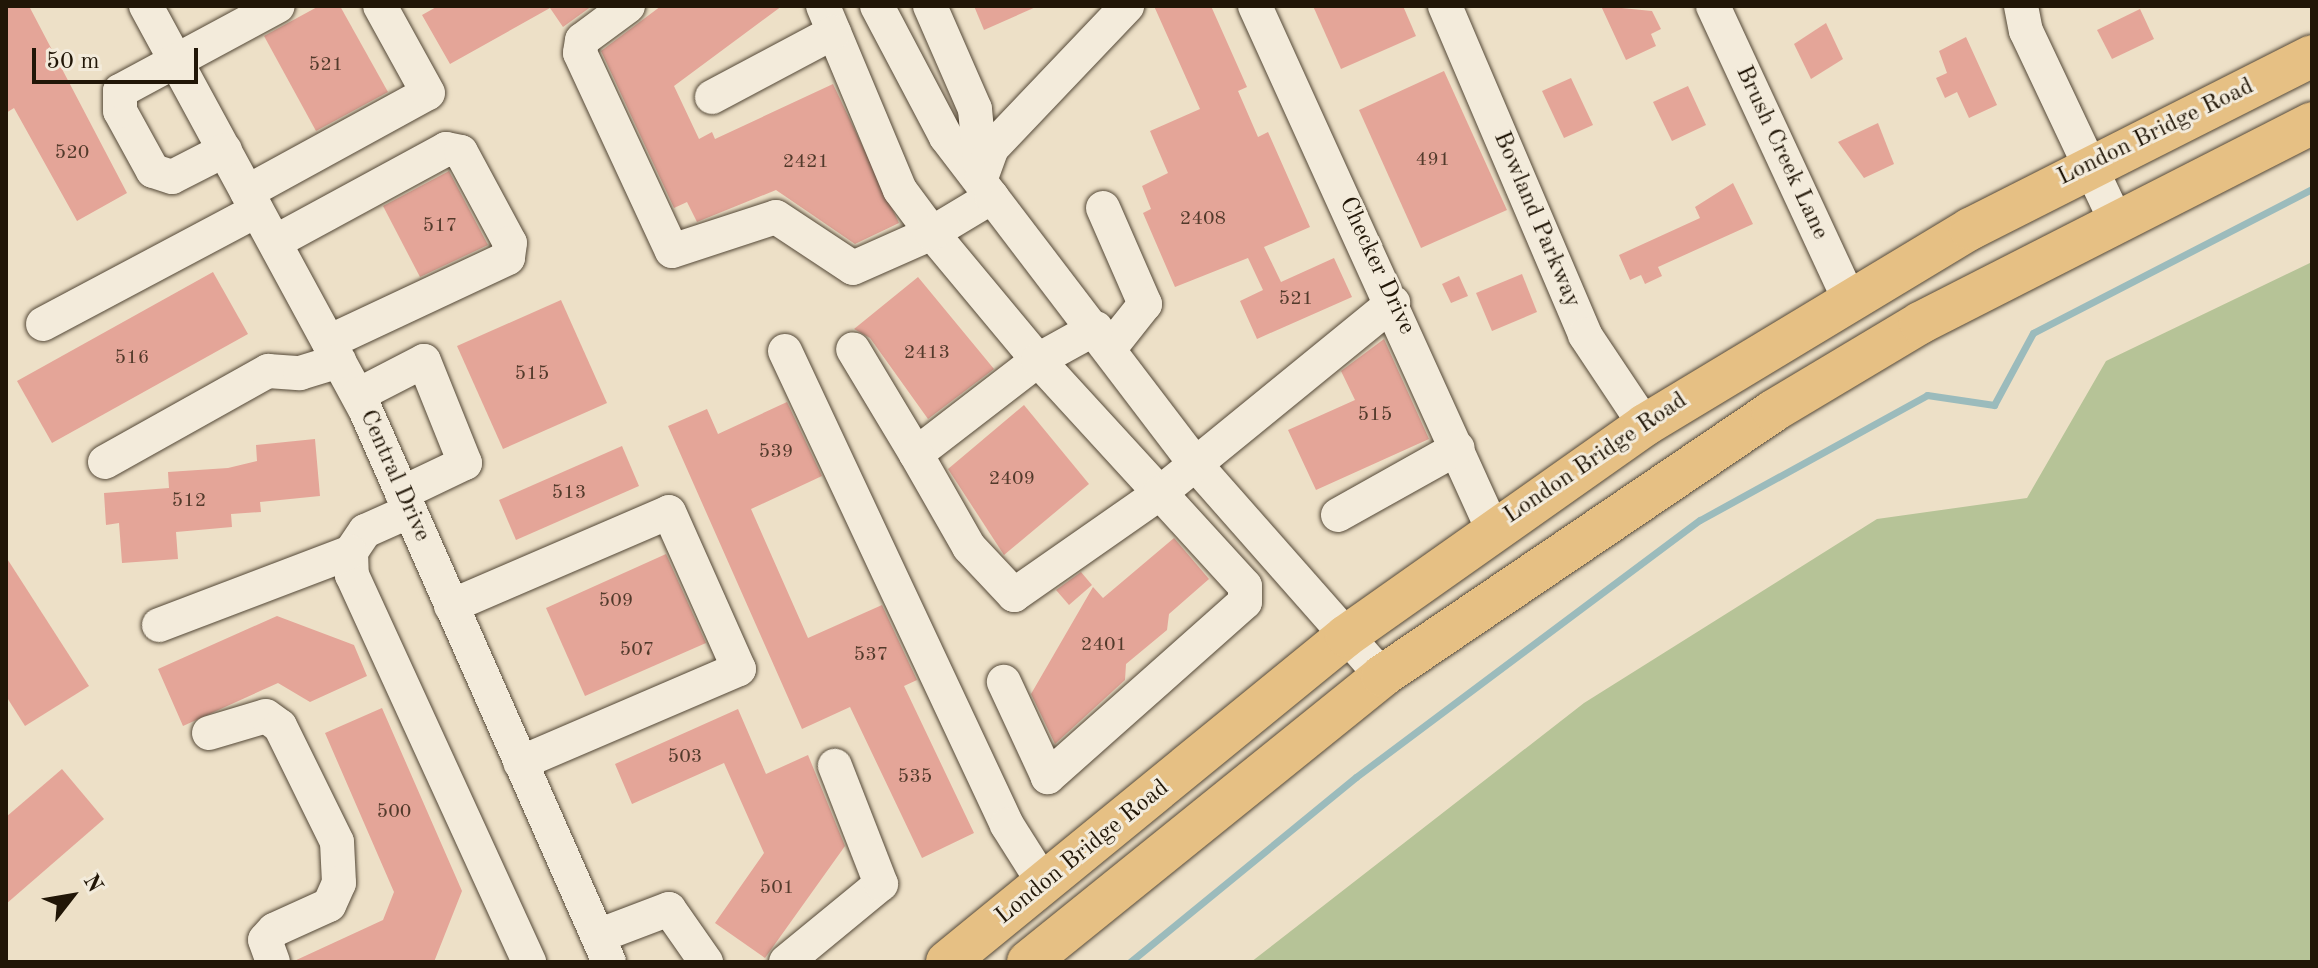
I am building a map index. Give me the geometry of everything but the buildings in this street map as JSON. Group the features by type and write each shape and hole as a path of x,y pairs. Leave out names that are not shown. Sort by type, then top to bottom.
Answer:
{"main road":[{"name":"London Bridge Road","path":"947,962 1346,636 1492,528 1645,425 1849,299 2086,166 2312,56"},
{"name":"London Bridge Road","path":"1028,962 1382,676 1773,411 1920,323 2312,123"}],"street":[{"name":"Central Drive","path":"146,6 358,395 602,955"},
{"path":"225,150 172,177 153,171 120,111 120,91 278,6"},
{"path":"43,324 428,93 380,6"},
{"path":"628,6 582,40 580,53 672,251 776,217 853,268 932,233 986,188 992,148 1127,6"},
{"path":"877,6 946,137 1103,338 1196,465 1382,676"},
{"path":"930,6 975,109 986,188"},
{"name":"Checker Drive","path":"1255,6 1393,303 1492,528"},
{"name":"Bowland Parkway","path":"1445,6 1585,335 1645,425"},
{"name":"Brush Creek Lane","path":"1713,6 1849,299"},
{"path":"2021,6 2086,166 2116,221"},
{"path":"712,97 829,19 900,190 1038,360 1245,586 1245,602 1048,777 1004,682"},
{"path":"105,462 268,371 300,373 334,351 508,258 510,243 461,152 446,149 275,242"},
{"path":"916,454 1038,360 1103,338 1145,304 1103,208"},
{"path":"853,349 969,547 1014,595 1160,493 1393,303"},
{"path":"785,351 1007,825 1045,885"},
{"path":"159,625 351,552 365,531 465,463 424,361 358,395"},
{"path":"1338,515 1458,448"},
{"path":"451,606 669,512 739,669 520,763"},
{"path":"351,552 352,575 527,962"},
{"path":"209,733 266,716 280,726 337,842 339,883 329,905 274,930 265,940 273,962"},
{"path":"786,962 881,884 835,766"},
{"path":"602,955 669,909 706,962"}],"green space":[{"path":"2312,262 2312,962 1251,962 1584,703 1877,519 2027,498 2106,361"}],"waterway":[{"path":"1130,962 1356,777 1700,520 1927,395 1994,405 2033,333 2312,189"}]}
